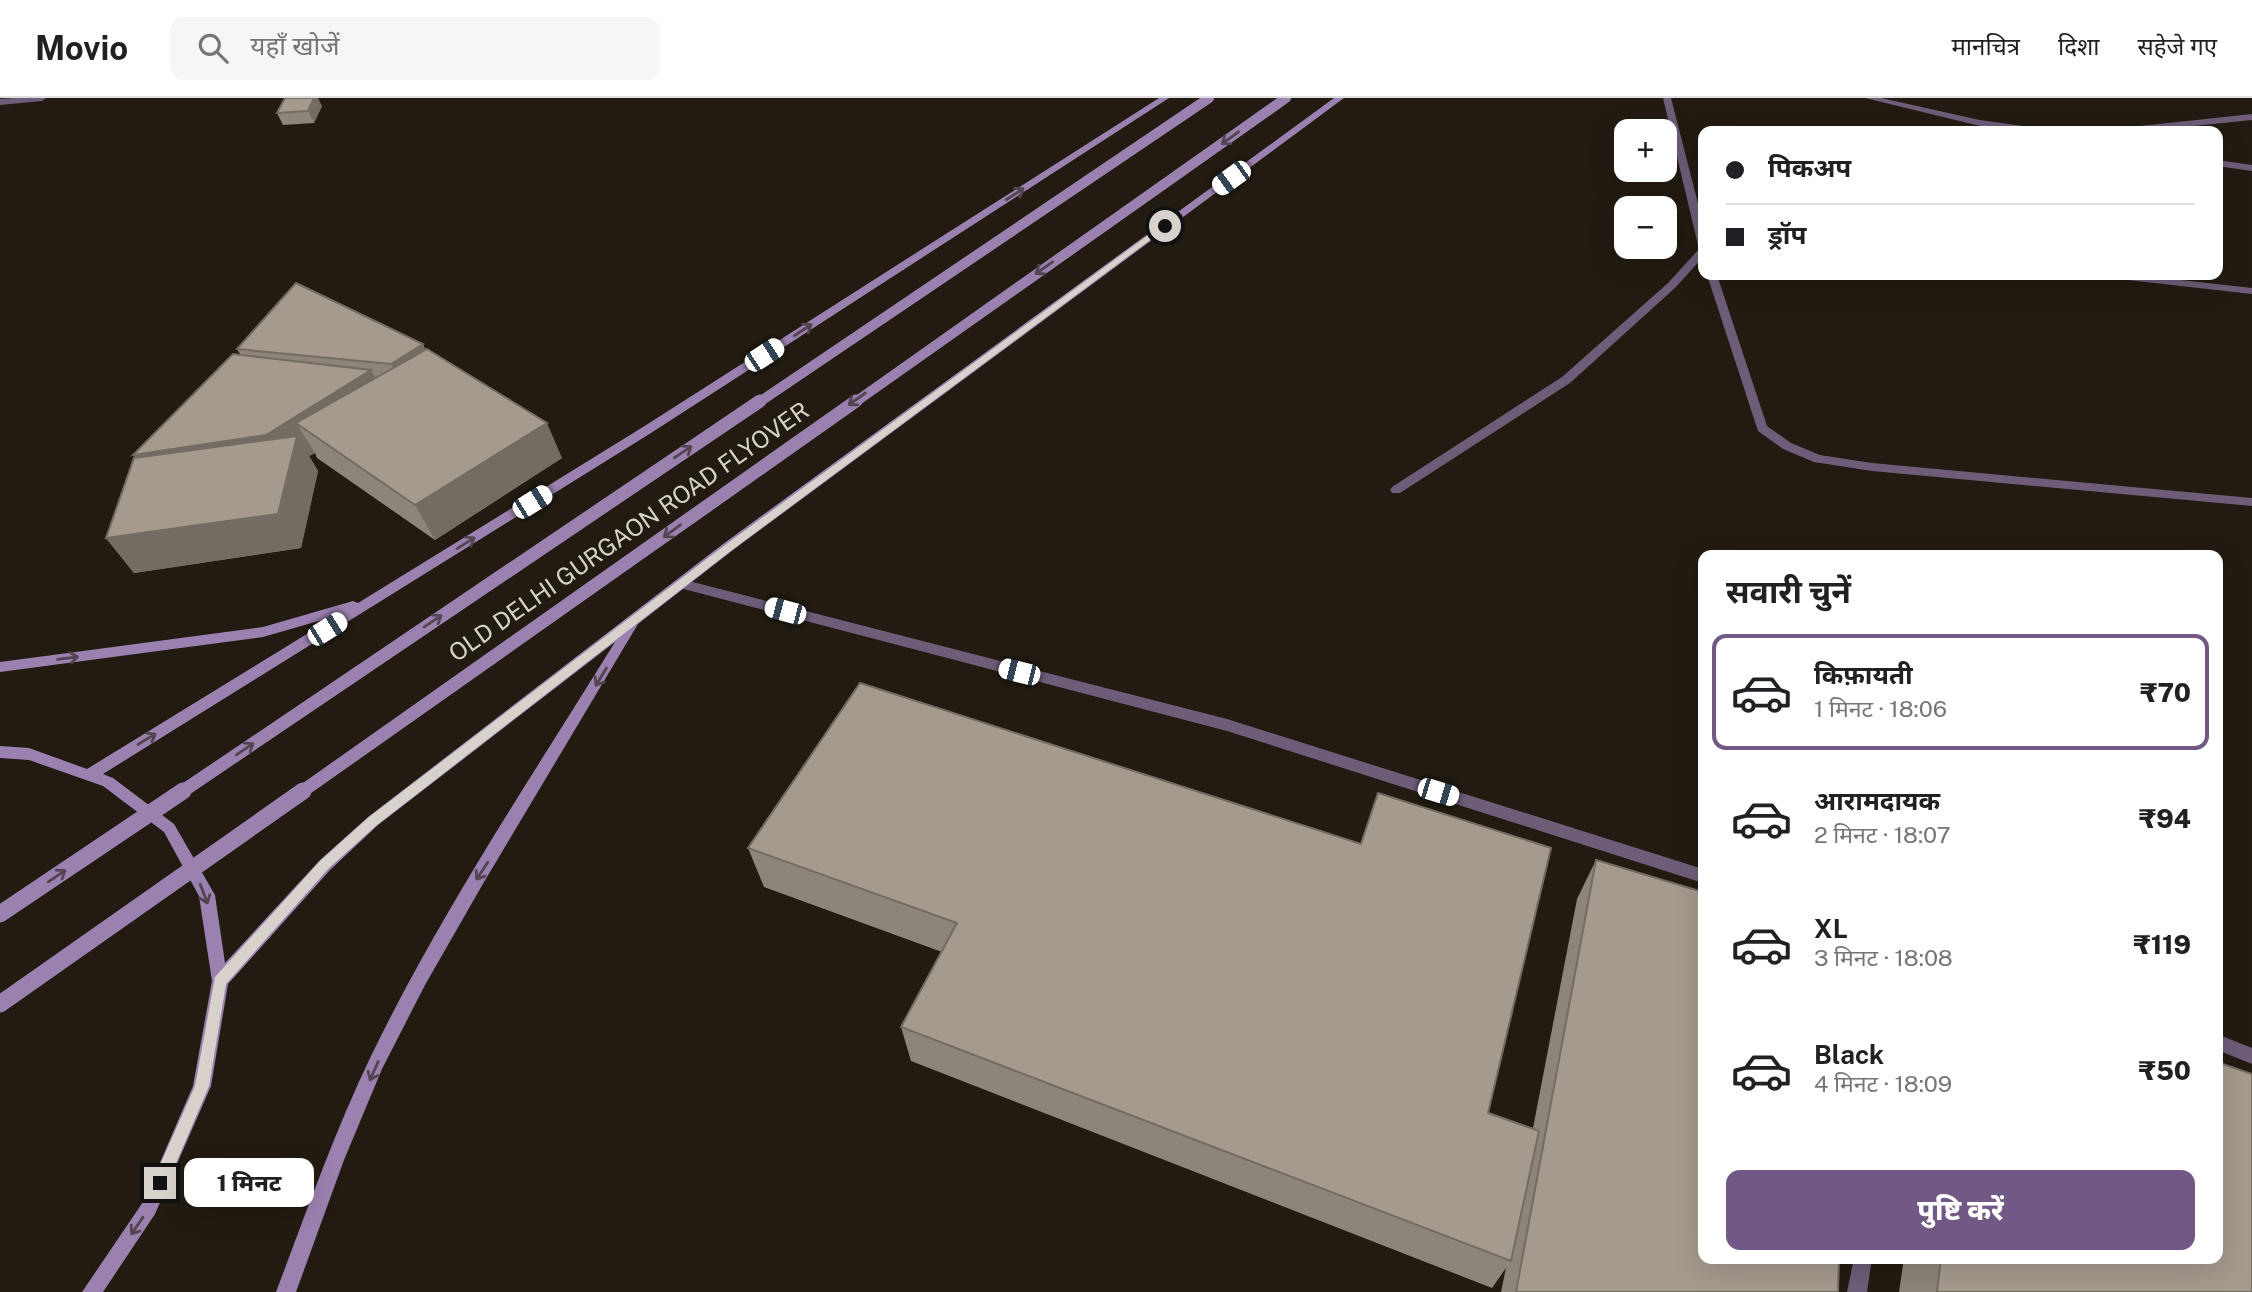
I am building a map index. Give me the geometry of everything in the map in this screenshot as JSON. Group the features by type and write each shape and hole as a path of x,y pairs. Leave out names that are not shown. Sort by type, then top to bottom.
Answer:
{"main road":[{"path":"89,775 647,430 1165,98"},
{"name":"OLD DELHI GURGAON ROAD FLYOVER","path":"0,914 1209,98"},
{"name":"OLD DELHI GURGAON ROAD FLYOVER","path":"0,1004 1286,98"},
{"path":"220,981 325,864 373,821 681,584 1340,98"},
{"path":"0,667 263,632 375,600"},
{"path":"286,1292 339,1151 390,1035 459,906 516,818 636,618"},
{"path":"0,752 29,754 108,782 169,828 207,895 220,981 202,1086 149,1208 92,1292"}],"street":[{"path":"0,102 42,98"},
{"path":"1667,98 1698,225"},
{"path":"1869,98 2001,126"},
{"path":"2168,126 2252,117"},
{"path":"2223,164 2252,168"},
{"path":"1396,490 1566,380 1672,285 1698,256"},
{"path":"1714,280 1762,428 1787,446 1818,460 2252,502"},
{"path":"2154,280 2252,291"},
{"path":"681,584 1227,725 1698,874"},
{"path":"2223,1044 2252,1056"},
{"path":"1857,1292 1862,1264"}],"building":[{"path":"285,98 314,98 308,111 277,113"},
{"path":"296,283 423,344 391,364 237,349"},
{"path":"427,349 547,423 415,505 296,423"},
{"path":"233,354 371,370 266,435 133,455"},
{"path":"297,436 278,514 106,538 134,458"},
{"path":"860,683 1361,844 1378,793 1551,848 1488,1113 1539,1131 1511,1261 901,1027 957,923 748,848"},
{"path":"1596,860 1698,891 1698,1264 1839,1264 1838,1292 1516,1292"},
{"path":"2223,1064 2252,1074 2252,1292 1937,1292 1940,1264 2223,1264"}],"route":[{"path":"160,1183 202,1086 220,981 325,864 373,821 728,547 1165,226"}]}
